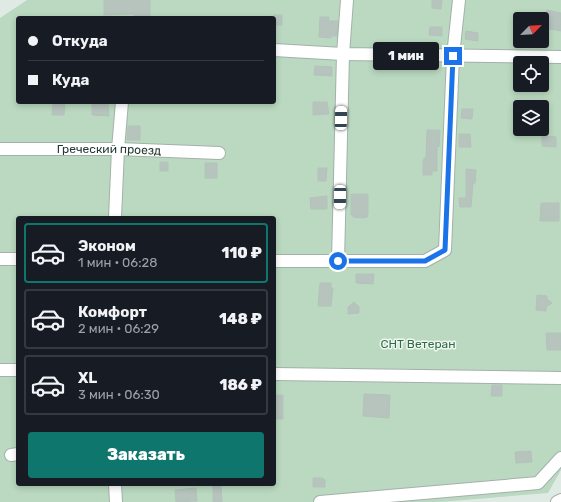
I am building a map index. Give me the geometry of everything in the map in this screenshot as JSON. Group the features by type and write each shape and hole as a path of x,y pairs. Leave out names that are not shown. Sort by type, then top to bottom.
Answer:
{"street":[{"path":"338,261 343,54 347,0"},
{"path":"276,261 425,261 445,250 453,56 459,0"},
{"path":"276,50 343,54 561,57"},
{"path":"114,216 122,104"},
{"name":"Греческий проезд","path":"0,149 219,153"},
{"path":"0,259 16,260"},
{"path":"0,370 16,370"},
{"path":"276,374 561,378"},
{"path":"320,502 538,483 561,458"},
{"path":"115,486 116,502"},
{"path":"557,502 561,500"}],"green space":[{"name":"СНТ Ветеран","path":"27,0 561,0 561,470 548,493 440,502 0,502 0,18"}],"building":[{"path":"104,0 150,0 150,16 134,16 134,14 104,15"},
{"path":"432,0 442,0 441,9 432,8"},
{"path":"547,10 561,13 561,31 549,29 549,12 547,12"},
{"path":"282,15 282,25 276,25 276,16 274,16"},
{"path":"320,17 329,17 328,21 338,21 337,36 331,36 331,38 319,37"},
{"path":"430,27 442,27 442,36 429,35"},
{"path":"466,31 478,33 478,41 465,39"},
{"path":"315,66 332,67 332,76 314,75"},
{"path":"313,102 327,102 329,114 313,115"},
{"path":"53,104 65,105 64,115 52,115"},
{"path":"92,104 108,104 109,116 92,115"},
{"path":"462,109 473,109 472,119 461,118"},
{"path":"128,126 140,126 140,140 127,140"},
{"path":"427,130 440,130 439,147 437,146 437,171 432,171 432,175 423,175 423,162 424,158 426,158"},
{"path":"459,134 470,134 471,147 459,147"},
{"path":"542,136 556,137 556,147 542,146"},
{"path":"160,162 168,162 168,171 160,171"},
{"path":"205,163 217,163 217,178 205,178"},
{"path":"318,168 327,168 326,181 318,181"},
{"path":"466,169 476,170 475,183 473,183 471,207 460,207 459,198 466,198"},
{"path":"351,194 368,194 367,217 353,217 353,215 351,215"},
{"path":"327,196 327,209 311,209 310,198"},
{"path":"541,203 559,203 559,221 540,221"},
{"path":"356,274 374,274 373,284 356,283"},
{"path":"320,283 331,283 331,288 333,288 331,306 318,306"},
{"path":"537,295 547,296 547,299 552,303 546,307 546,311 536,310"},
{"path":"354,302 359,307 359,313 348,314 348,307"},
{"path":"546,333 561,333 561,350 547,350"},
{"path":"492,385 502,385 502,396 491,396"},
{"path":"364,394 390,395 389,418 363,416"},
{"path":"276,395 283,395 283,419 276,419"},
{"path":"531,451 532,462 516,463 515,452"},
{"path":"313,478 322,478 325,480 325,487 313,487"},
{"path":"213,486 221,486 222,502 213,502"},
{"path":"196,488 197,501 176,502 175,490"}],"route":[{"path":"338,261 425,261 445,250 453,56"}]}
